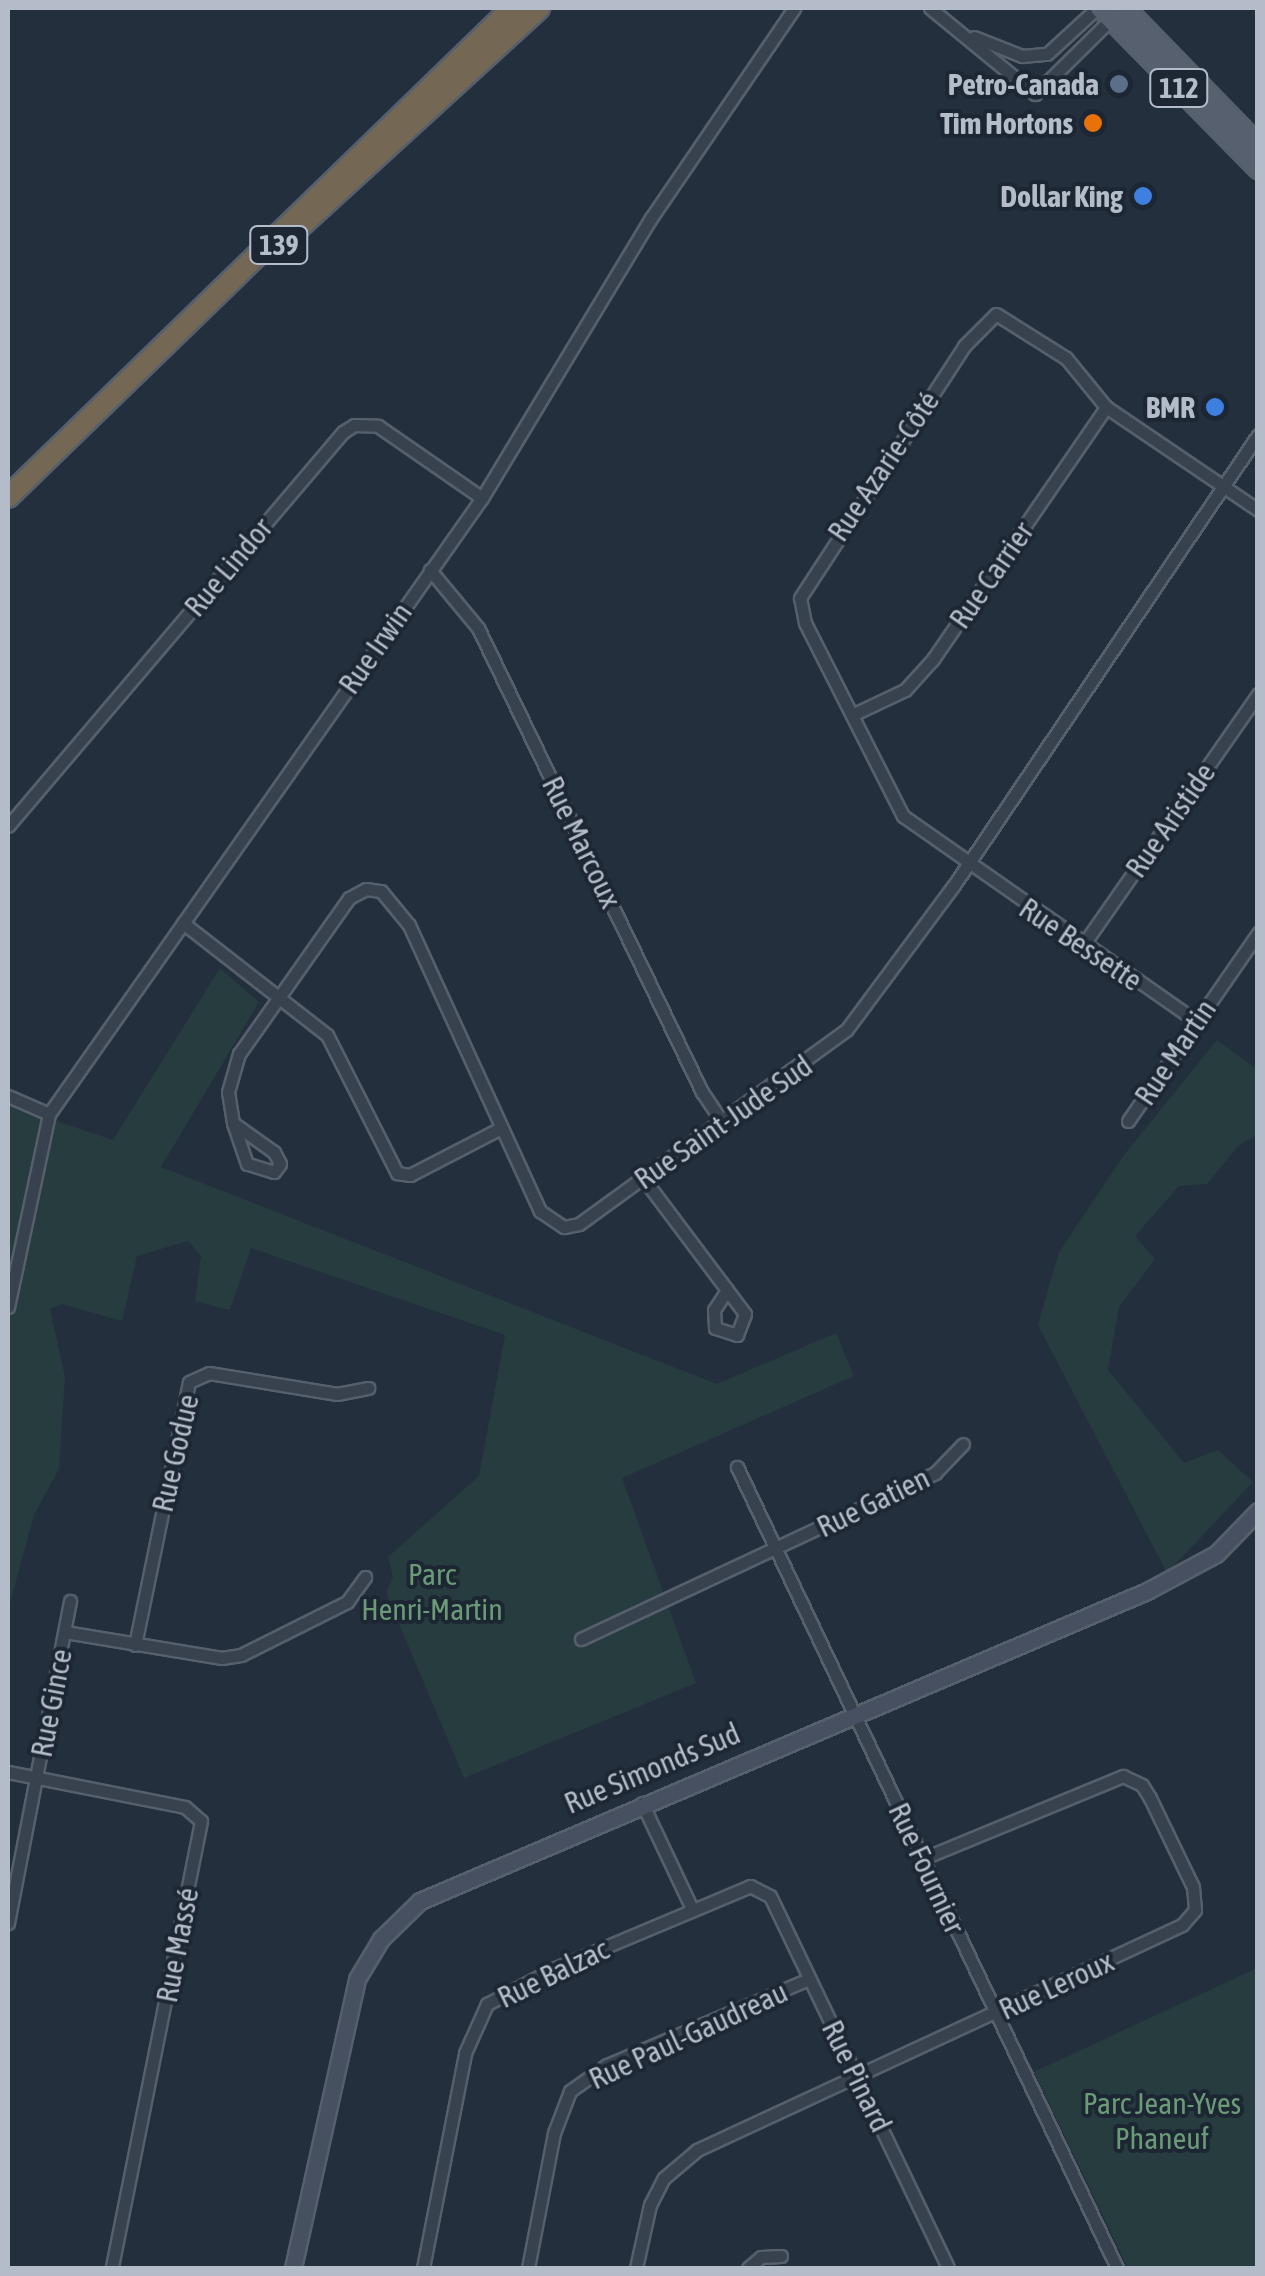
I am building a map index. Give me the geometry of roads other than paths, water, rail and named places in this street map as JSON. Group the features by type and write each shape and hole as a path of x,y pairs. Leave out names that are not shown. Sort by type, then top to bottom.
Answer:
{"highway":[{"name":"139","path":"8,497 512,8"},
{"name":"139","path":"146,362 539,8"}],"main road":[{"name":"112","path":"1111,10 1258,145"},
{"name":"112","path":"1111,10 1258,170"}],"street":[{"name":"Rue Irwin","path":"8,1307 49,1114 482,498 650,218 794,8"},
{"path":"930,8 1035,94 1111,10"},
{"path":"951,24 1022,56 1066,42 1111,10"},
{"name":"Rue Azarie-Côté","path":"967,866 903,816 805,623 800,598 808,576 986,319 996,314 1012,320 1066,358 1106,407 1258,510"},
{"name":"Rue Carrier","path":"852,716 905,690 933,659 1106,407"},
{"name":"Rue Lindor","path":"8,826 343,432 354,425 378,426 482,498"},
{"name":"Rue Saint-Jude Sud","path":"234,1124 274,1152 280,1164 274,1172 247,1164 234,1124 228,1092 239,1054 276,993 349,898 366,888 382,891 409,925 500,1128 552,1223 579,1224 847,1030 967,866 1258,435"},
{"name":"Rue Marcoux","path":"430,570 478,628 702,1092 723,1122"},
{"name":"Rue Aristide","path":"1083,946 1258,694"},
{"name":"Rue Bessette","path":"967,866 1196,1021"},
{"path":"183,922 327,1034 397,1173 410,1175 500,1128"},
{"name":"Rue Martin","path":"1128,1121 1258,933"},
{"path":"8,1096 49,1114"},
{"path":"642,1178 727,1290"},
{"name":"Rue Godue","path":"135,1645 189,1382 208,1373 336,1394 368,1388"},
{"name":"Rue Gatien","path":"581,1639 935,1473 963,1444"},
{"name":"Rue Fournier","path":"737,1467 1117,2268"},
{"name":"Rue Simonds Sud","path":"293,2268 344,2021 381,1939 440,1889 1192,1570 1258,1511"},
{"path":"64,1632 135,1645 241,1655 346,1602 365,1578"},
{"name":"Rue Gince","path":"8,1923 70,1601"},
{"name":"Rue Massé","path":"8,1772 185,1806 200,1821 112,2268"},
{"name":"Rue Leroux","path":"636,2268 650,2205 664,2178 697,2150 1182,1925 1195,1910 1193,1887 1142,1784 1124,1776 924,1858"},
{"path":"642,1803 692,1908"},
{"name":"Rue Balzac","path":"423,2268 465,2053 487,2004 692,1908 761,1888"},
{"name":"Rue Pinard","path":"761,1888 858,2078 948,2268"},
{"name":"Rue Paul-Gaudreau","path":"528,2268 554,2133 570,2091 607,2065 809,1979"},
{"path":"748,2268 761,2257 780,2256"}],"place":[{"name":"Petro-Canada","path":"1119,84"},
{"name":"Tim Hortons","path":"1093,123"},
{"name":"Dollar King","path":"1143,196"},
{"name":"BMR","path":"1215,407"}],"park label":[{"name":"Parc Henri-Martin","path":"432,1591"},
{"name":"Parc Jean-Yves Phaneuf","path":"1162,2120"}]}
